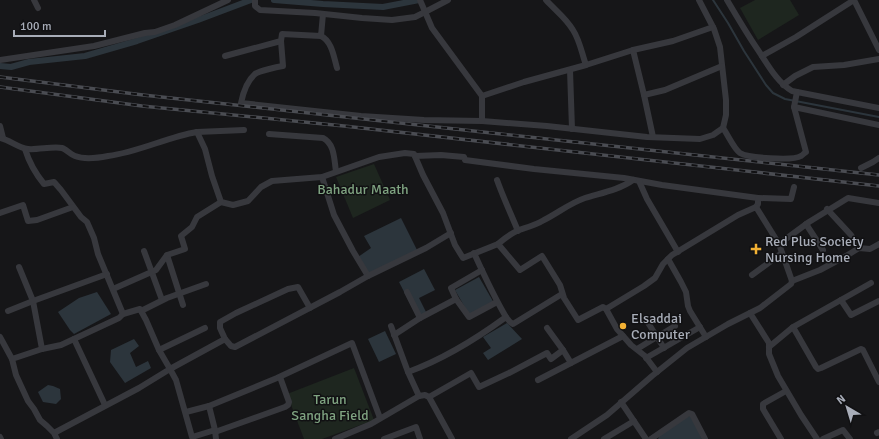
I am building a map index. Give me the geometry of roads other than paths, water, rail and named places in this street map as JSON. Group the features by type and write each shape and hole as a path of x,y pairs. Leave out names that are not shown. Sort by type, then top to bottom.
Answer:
{"street":[{"path":"34,0 38,8"},
{"path":"0,60 94,46 145,33 155,32 175,25 228,0"},
{"path":"420,0 432,28 482,96 482,121"},
{"path":"255,3 260,10 392,20 415,17 424,10 448,0"},
{"path":"546,0 573,29 586,65"},
{"path":"699,0 713,27 720,47 726,100 725,130 737,151 746,156 771,158 801,156 806,152 794,107 796,94"},
{"path":"727,0 738,21 783,85 796,94 879,108"},
{"path":"762,56 854,0 879,50"},
{"path":"321,36 323,14"},
{"path":"482,96 633,50 673,41 713,27"},
{"path":"337,68 330,44 326,38 321,36 282,34 281,41 283,66 256,74 248,83 241,103 361,116 424,120 482,121 572,128 654,137 700,139 725,130"},
{"path":"225,56 281,41"},
{"path":"633,50 654,137"},
{"path":"783,85 795,76 813,67 844,65 879,59"},
{"path":"644,95 665,90 722,66"},
{"path":"570,70 572,128"},
{"path":"794,107 879,125"},
{"path":"0,126 1,138 6,139 18,146 42,149 62,148 82,158 110,156 150,146 184,134 244,130"},
{"path":"197,132 205,149 221,202"},
{"path":"269,134 323,138 327,140 332,147 336,171"},
{"path":"25,148 36,175 44,184 54,182 81,217 87,222 94,238 98,254 123,314"},
{"path":"113,289 156,270 167,255 185,249 181,236 192,227 197,217 221,202 233,205 248,201 261,186 272,181 322,176 379,158 405,153 414,154 415,156 442,154 464,157 465,160 636,180 758,198 790,199 794,187"},
{"path":"415,156 443,213 455,246 463,258 498,244 507,237 518,231 529,228 565,207 583,199 621,187 636,180"},
{"path":"860,168 879,158"},
{"path":"322,176 334,215 368,276"},
{"path":"496,180 518,231"},
{"path":"636,180 678,252"},
{"path":"856,199 857,191"},
{"path":"498,244 520,270 542,256 560,285 562,294 578,320 603,307 606,309 644,286 655,278 663,264 672,255 756,207 758,204 758,198"},
{"path":"780,244 828,209 848,198 879,203"},
{"path":"0,213 23,205 28,221 36,220 73,207"},
{"path":"756,207 780,244 792,281"},
{"path":"828,209 852,235 859,248"},
{"path":"806,224 823,250"},
{"path":"310,308 298,287 288,289 220,322 220,328 224,339 231,346 235,347 310,308 368,276 426,248 451,233"},
{"path":"571,439 607,414 687,348 728,324 760,308 791,284 792,281 820,270 859,248 870,249 879,244"},
{"path":"144,251 162,300"},
{"path":"474,253 497,302 506,317 513,324 562,294"},
{"path":"752,275 782,253"},
{"path":"167,255 183,305"},
{"path":"668,259 686,292 688,306 706,337"},
{"path":"19,267 32,301 42,349"},
{"path":"482,270 451,288 456,299 469,317 497,302"},
{"path":"8,311 107,274"},
{"path":"769,347 793,326 871,283"},
{"path":"12,359 42,349 61,345 119,318 123,314 140,309 141,311 162,300 206,284"},
{"path":"407,292 420,318"},
{"path":"394,335 420,318 456,299"},
{"path":"841,300 851,315 879,301"},
{"path":"606,309 617,329 646,358 657,372"},
{"path":"141,311 159,350 176,380 192,437"},
{"path":"750,313 769,343 768,354 778,376 817,439"},
{"path":"408,372 421,368 460,348 506,317"},
{"path":"645,318 664,348"},
{"path":"391,326 408,372 419,396"},
{"path":"637,349 675,326"},
{"path":"793,326 816,367 821,368 861,349 876,370 879,382"},
{"path":"646,358 700,327"},
{"path":"159,350 205,328"},
{"path":"548,328 571,363"},
{"path":"538,380 623,336"},
{"path":"0,337 12,359 16,375 28,401 40,420 54,433 57,439"},
{"path":"74,339 105,405"},
{"path":"54,433 139,388 224,339"},
{"path":"186,412 209,406 280,377 352,343 380,418"},
{"path":"429,397 472,373 480,387 547,353 551,359 563,350"},
{"path":"185,439 215,431 285,408 288,406 289,402 280,377"},
{"path":"781,439 763,409 763,405 786,391"},
{"path":"335,439 371,424 419,396 425,395 429,397 452,439"},
{"path":"621,402 646,439"},
{"path":"209,406 216,439"},
{"path":"651,439 689,413 692,414 706,439"},
{"path":"604,439 634,421"},
{"path":"384,439 416,427 420,439"},
{"path":"824,439 843,430 850,439"},
{"path":"581,432 584,439"}],"waterway":[{"path":"0,66 11,67 29,62 85,56 137,41 251,0"},
{"path":"274,0 383,7 419,0"},
{"path":"713,0 744,51 766,85 773,93 785,99 879,117"}],"railway":[{"path":"0,77 143,95 879,175"},
{"path":"0,87 142,106 344,126 879,186"}],"place":[{"name":"Red Plus Society Nursing Home","path":"756,249"},
{"name":"Elsaddai Computer","path":"623,326"}],"park label":[{"name":"Bahadur Maath","path":"363,189"},
{"name":"Tarun Sangha Field","path":"330,408"}]}
